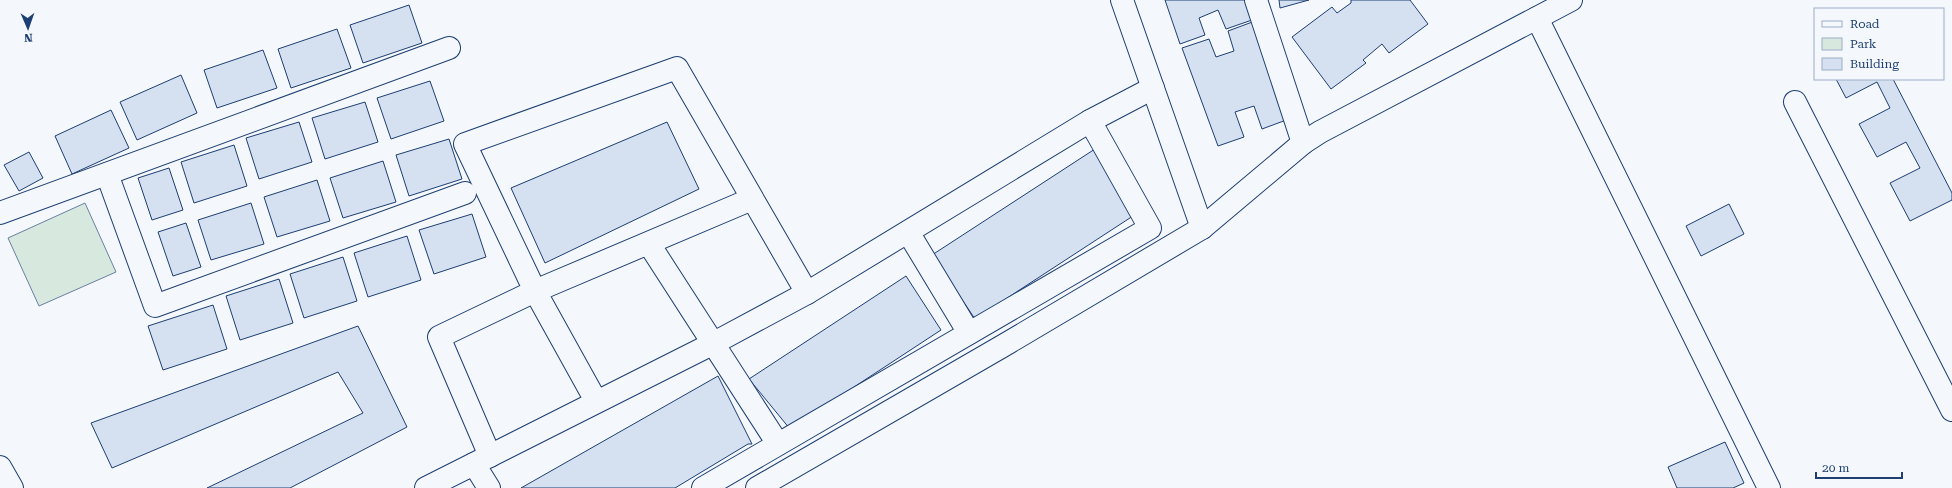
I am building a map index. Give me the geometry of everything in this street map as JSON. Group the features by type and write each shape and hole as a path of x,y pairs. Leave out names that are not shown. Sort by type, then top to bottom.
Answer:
{"street":[{"path":"1122,0 1202,228"},
{"path":"1256,0 1303,143"},
{"path":"757,488 1008,344 1202,228 1303,143 1320,132 1571,0"},
{"path":"1537,18 1769,488"},
{"path":"0,214 450,48"},
{"path":"596,402 535,291 465,144 677,68 807,293"},
{"path":"426,488 714,343 807,293 1090,121 1153,88"},
{"path":"1795,102 1952,410"},
{"path":"703,488 1150,228 1090,121"},
{"path":"107,174 155,306 465,194"},
{"path":"489,488 482,460 439,337 535,291 649,244 752,199"},
{"path":"908,232 969,333"},
{"path":"649,244 778,444"},
{"path":"0,467 12,488"}],"green space":[{"path":"85,203 116,272 39,306 8,238"}],"building":[{"path":"1165,0 1245,0 1252,20 1226,29 1218,10 1199,18 1205,35 1180,44"},
{"path":"1279,0 1309,0 1280,8"},
{"path":"1351,0 1410,0 1428,24 1389,53 1382,44 1363,60 1366,63 1331,89 1292,37 1332,7 1337,13 1351,3"},
{"path":"409,5 422,43 363,63 350,25"},
{"path":"1255,21 1289,119 1262,129 1254,106 1235,112 1244,137 1218,146 1182,48 1209,39 1216,57 1234,51 1228,31"},
{"path":"337,29 351,68 291,88 278,49"},
{"path":"263,50 277,88 217,108 204,70"},
{"path":"181,75 197,113 137,140 120,102"},
{"path":"1837,80 1894,80 1952,193 1952,200 1910,221 1890,183 1920,168 1906,142 1877,157 1859,124 1890,108 1877,82 1846,98"},
{"path":"430,81 444,121 391,139 377,98"},
{"path":"365,102 378,142 325,159 312,118"},
{"path":"111,110 129,148 72,174 55,136"},
{"path":"299,122 312,162 259,179 246,138"},
{"path":"667,122 699,189 545,263 511,188"},
{"path":"449,139 462,179 409,196 396,155"},
{"path":"234,145 247,186 194,203 181,162"},
{"path":"1098,147 1136,214 975,319 932,255"},
{"path":"29,152 43,178 19,191 4,165"},
{"path":"383,161 396,202 343,218 330,178"},
{"path":"169,168 183,210 152,220 138,178"},
{"path":"317,180 330,221 277,237 264,197"},
{"path":"251,203 264,244 211,260 198,220"},
{"path":"1729,204 1744,234 1701,256 1686,226"},
{"path":"472,214 486,257 434,274 419,230"},
{"path":"186,223 201,267 173,276 158,232"},
{"path":"407,236 421,280 368,297 354,253"},
{"path":"343,257 357,301 304,318 290,274"},
{"path":"906,276 941,330 790,429 749,379"},
{"path":"279,279 293,323 240,340 226,296"},
{"path":"213,305 227,349 163,370 148,326"},
{"path":"358,326 407,427 290,488 207,488 363,413 338,372 112,468 91,423"},
{"path":"718,376 752,444 748,444 675,488 521,488"},
{"path":"1725,442 1744,483 1733,488 1677,488 1668,467"}]}
